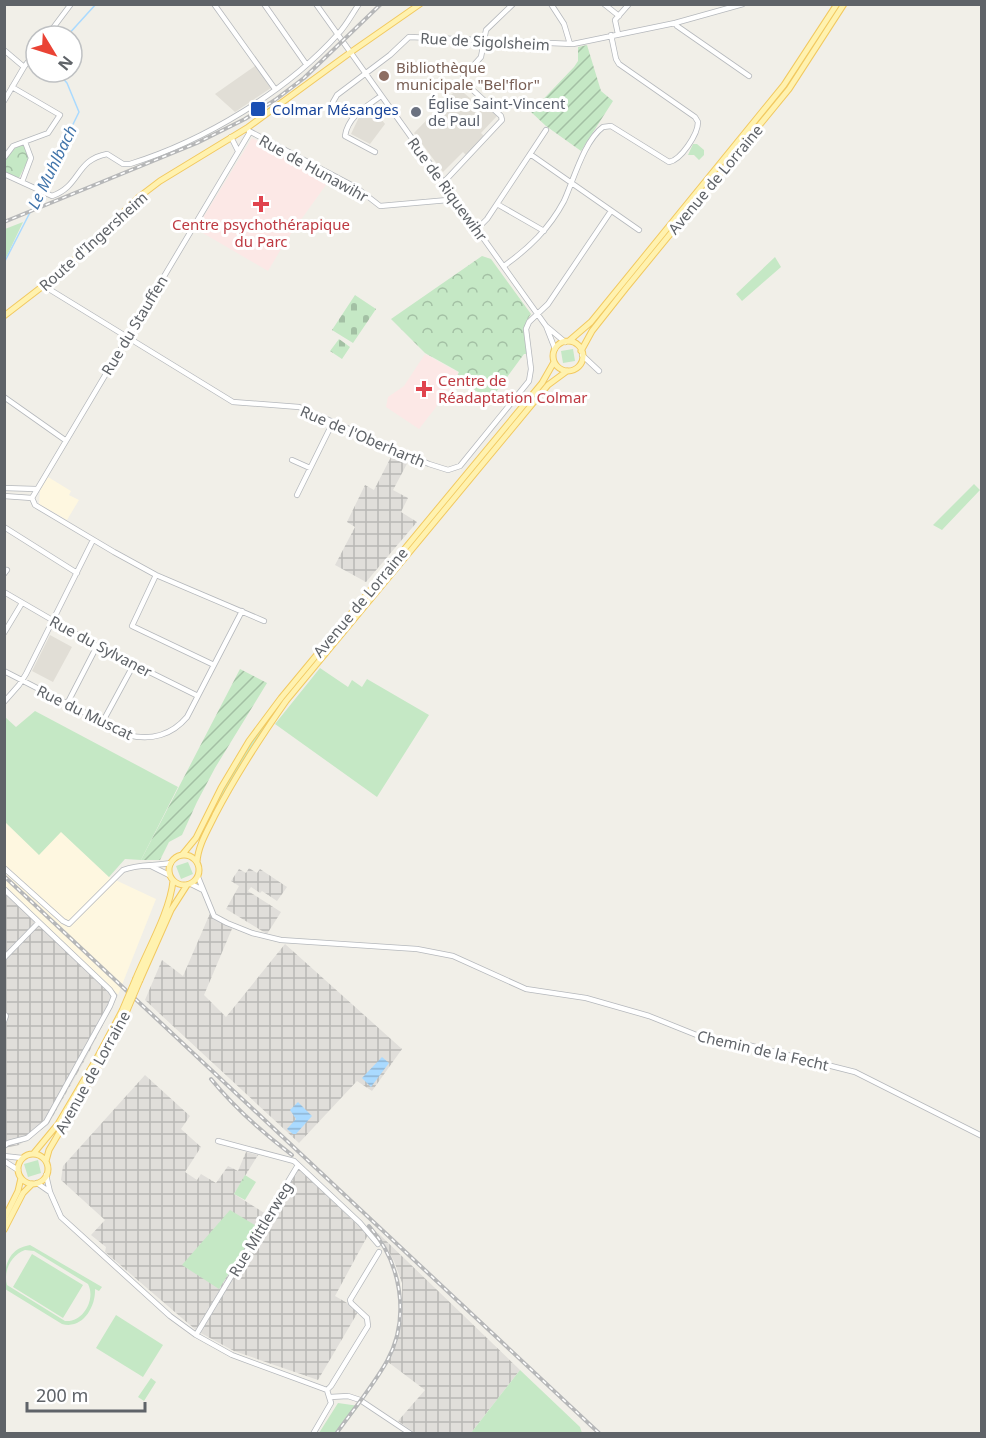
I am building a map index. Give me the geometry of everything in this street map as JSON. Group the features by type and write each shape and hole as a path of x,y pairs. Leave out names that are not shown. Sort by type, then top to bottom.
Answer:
{"main road":[{"name":"Route d'Ingersheim","path":"4,315 78,258 139,196 231,137 248,130 351,52 420,4"},
{"name":"Avenue de Lorraine","path":"182,855 196,838 221,788 265,719 542,383 554,362 555,349 591,322 784,85 837,4"},
{"name":"Avenue de Lorraine","path":"197,862 202,840 227,792 255,744 286,701 549,385 580,364 582,353 592,331 789,89 844,4"},
{"path":"567,342 575,343 582,353"},
{"path":"554,362 559,368 567,371"},
{"path":"182,855 191,857 197,862 198,877 189,885 182,886 171,878 171,863 174,859 182,855"},
{"name":"Avenue de Lorraine","path":"46,1161 49,1150 102,1060 124,1012 163,914 171,878"},
{"name":"Avenue de Lorraine","path":"138,979 171,909 189,885"},
{"name":"Avenue de Lorraine","path":"34,1154 58,1124 124,1012"},
{"path":"4,1219 18,1191 21,1178 18,1170 22,1158 34,1154 39,1155 46,1161 46,1175 23,1193 4,1230"},
{"path":"21,1178 35,1183"}],"street":[{"path":"56,24 71,4"},
{"path":"214,4 275,89"},
{"path":"264,4 306,64"},
{"name":"Rue de Riquewihr","path":"316,4 546,326 555,349"},
{"path":"4,174 41,192 53,195 67,189 88,161 107,154 125,164 133,164 217,126 275,89 306,64 338,34 359,4"},
{"path":"443,183 502,120 501,116 463,81 463,77 482,57 486,30 513,4"},
{"path":"551,4 564,24 570,44"},
{"path":"604,4 619,16"},
{"path":"618,34 615,20 629,4"},
{"name":"Rue de Sigolsheim","path":"354,117 334,106 333,102 344,88 390,55 409,37 570,44 675,23 743,4"},
{"path":"675,23 749,76"},
{"path":"504,266 529,247 554,219 589,145 603,126 611,126 669,162 678,158 698,126 694,117 619,64 611,35"},
{"path":"4,50 24,67 4,101"},
{"path":"4,158 13,146 48,133 60,115 12,87"},
{"path":"375,152 345,136 356,114 381,96"},
{"name":"Rue du Stauffen","path":"32,498 238,153 248,130"},
{"name":"Rue de Hunawihr","path":"248,130 357,188 380,206 448,200 453,197"},
{"path":"477,229 487,219 546,130"},
{"path":"231,137 238,147 238,153"},
{"path":"22,182 31,158 25,142"},
{"path":"530,154 639,230"},
{"path":"497,204 544,231"},
{"path":"537,314 548,304 611,211"},
{"name":"Rue de l'Oberharth","path":"44,286 233,402 299,407 429,464 448,470 459,466 529,381 531,369 526,329 537,314"},
{"name":"Rue de Riquewihr","path":"546,326 567,342"},
{"path":"582,353 589,364 598,371"},
{"path":"580,364 589,364"},
{"path":"4,397 65,441"},
{"path":"297,495 333,422"},
{"path":"292,460 310,468"},
{"path":"4,488 36,489"},
{"path":"4,496 32,498 35,505 156,575 264,621"},
{"path":"4,527 77,573"},
{"path":"4,702 22,681 93,540"},
{"path":"156,575 132,626 214,665"},
{"name":"Rue du Sylvaner","path":"4,592 98,646 198,696"},
{"path":"4,633 22,603"},
{"name":"Rue du Muscat","path":"4,671 128,735 138,738 156,737 182,723 242,611"},
{"path":"67,704 98,646"},
{"path":"102,723 134,664"},
{"path":"4,868 69,924 123,870 132,866 171,863"},
{"path":"151,866 171,878"},
{"name":"Chemin de la Fecht","path":"198,877 214,916 252,933 280,940 417,949 453,956 526,989 586,998 649,1016 704,1038 748,1045 855,1072 981,1136"},
{"path":"189,885 205,892"},
{"path":"4,889 114,996 46,1122 33,1135 8,1143 4,1148 5,1158 18,1170"},
{"path":"4,958 38,923"},
{"path":"4,1014 6,1016 4,1021"},
{"name":"Rue Mittlerweg","path":"196,1335 298,1165 288,1159 218,1141"},
{"path":"5,1158 22,1158"},
{"path":"298,1165 360,1223 378,1244"},
{"path":"46,1175 57,1211 66,1223 164,1310 196,1335 232,1355 327,1390 331,1403 313,1434"},
{"path":"35,1183 50,1192"},
{"path":"327,1390 368,1326 367,1318 350,1300 379,1252"},
{"path":"330,1397 348,1396 360,1400 411,1434"}],"shaded area":[{"path":"255,66 271,88 235,112 215,94"},
{"path":"458,88 477,104 481,101 497,116 481,133 484,136 466,155 463,152 443,172 414,133"},
{"path":"372,107 385,124 370,144 351,134 360,115"},
{"name":"Centre psychothérapique du Parc","path":"252,138 331,178 287,239 268,271 196,229"},
{"name":"Centre de Réadaptation Colmar","path":"425,354 459,373 447,393 419,429 386,407 388,397 404,386"},
{"path":"393,453 409,460 393,490 408,498 401,512 417,522 366,582 335,565 355,527 347,522 365,485 374,490"},
{"path":"48,477 71,491 69,495 79,500 67,520 39,504 40,490"},
{"path":"50,635 72,647 53,682 32,671"},
{"path":"4,821 61,831 109,877 156,899 118,995 5,886"},
{"path":"249,868 257,873 260,869 287,887 277,901 251,887 248,891 281,912 267,934 226,909 239,886 231,881 239,869 246,873"},
{"path":"4,886 118,995 48,1125 19,1145 5,1148"},
{"path":"211,911 234,924 204,995 226,1017 285,944 402,1049 372,1091 357,1081 299,1143 145,1000 162,960 183,976"},
{"path":"145,1075 190,1116 181,1129 201,1147 185,1172 197,1180 201,1174 216,1183 228,1166 238,1171 246,1152 258,1155 234,1194 266,1214 296,1166 368,1235 335,1296 358,1312 318,1380 234,1351 197,1331 105,1252 106,1247 91,1235 105,1220 61,1180 63,1166"},
{"path":"378,1233 520,1370 471,1433 415,1433 398,1421 425,1390 388,1362 396,1345 402,1319 402,1283 394,1261"}],"green space":[{"path":"842,5 784,92 623,289 621,288 780,94"},
{"path":"587,45 601,91 613,101 581,151 546,126 531,112 574,67 578,61 578,47"},
{"path":"693,144 697,144 704,150 704,155 699,160 694,155 688,155"},
{"path":"21,145 26,146 29,158 19,178 5,172 5,167 10,152"},
{"path":"23,222 5,260 5,229"},
{"path":"482,256 491,259 531,314 525,328 527,354 524,354 491,399 465,385 464,387 454,382 459,372 425,353 391,319"},
{"path":"775,257 781,267 742,301 736,294"},
{"path":"355,295 376,309 353,343 332,330"},
{"path":"339,339 350,347 342,359 330,351"},
{"path":"573,349 575,361 563,363 561,351"},
{"path":"518,415 520,417 264,728 219,802 217,801 249,745 289,691"},
{"path":"974,484 980,490 942,530 933,525"},
{"path":"320,668 348,687 352,680 362,687 367,679 429,715 377,797 275,724"},
{"path":"240,669 267,683 215,768 182,835 169,842 160,860 141,860"},
{"path":"35,711 178,787 141,860 125,859 109,877 61,832 39,855 5,822 5,717 16,727"},
{"path":"188,862 193,874 181,879 176,866"},
{"path":"38,1160 41,1173 28,1177 24,1164"},
{"path":"245,1175 256,1182 245,1200 234,1194"},
{"path":"230,1210 258,1227 219,1289 182,1265"},
{"path":"30,1245 102,1287 99,1291 95,1289 91,1309 82,1320 69,1325 62,1324 5,1289 5,1274 8,1261 11,1255 22,1247","holes":["34,1251 88,1284 89,1303 77,1318 65,1321 7,1285 6,1274 12,1260 20,1252"]},
{"path":"32,1254 83,1285 63,1318 13,1287"},
{"path":"116,1315 163,1345 143,1377 96,1348"},
{"path":"520,1370 580,1427 582,1433 471,1433"},
{"path":"151,1378 156,1382 144,1401 138,1397"},
{"path":"338,1403 359,1406 338,1433 319,1433"}],"water":[{"path":"382,1057 389,1063 371,1087 362,1078"},
{"path":"298,1102 312,1116 296,1134 293,1134 287,1129 296,1119 290,1110"}],"waterway":[{"name":"Le Muhlbach","path":"78,24 96,4"},
{"name":"Le Muhlbach","path":"42,188 79,112 67,84"},
{"name":"Le Muhlbach","path":"4,263 40,193"}],"railway":[{"path":"4,222 197,143 245,119 304,78 381,4"},
{"path":"4,876 600,1434"},
{"path":"211,1079 249,1119 292,1155"},
{"path":"336,1434 387,1361 399,1326 399,1290 395,1273 389,1256 369,1226"}],"place":[{"name":"Bibliothèque municipale \"Bel'flor\"","path":"384,76"},
{"name":"Colmar Mésanges","path":"258,109"},
{"name":"Église Saint-Vincent de Paul","path":"416,112"},
{"name":"Centre psychothérapique du Parc","path":"261,204"},
{"name":"Centre de Réadaptation Colmar","path":"424,389"}]}
